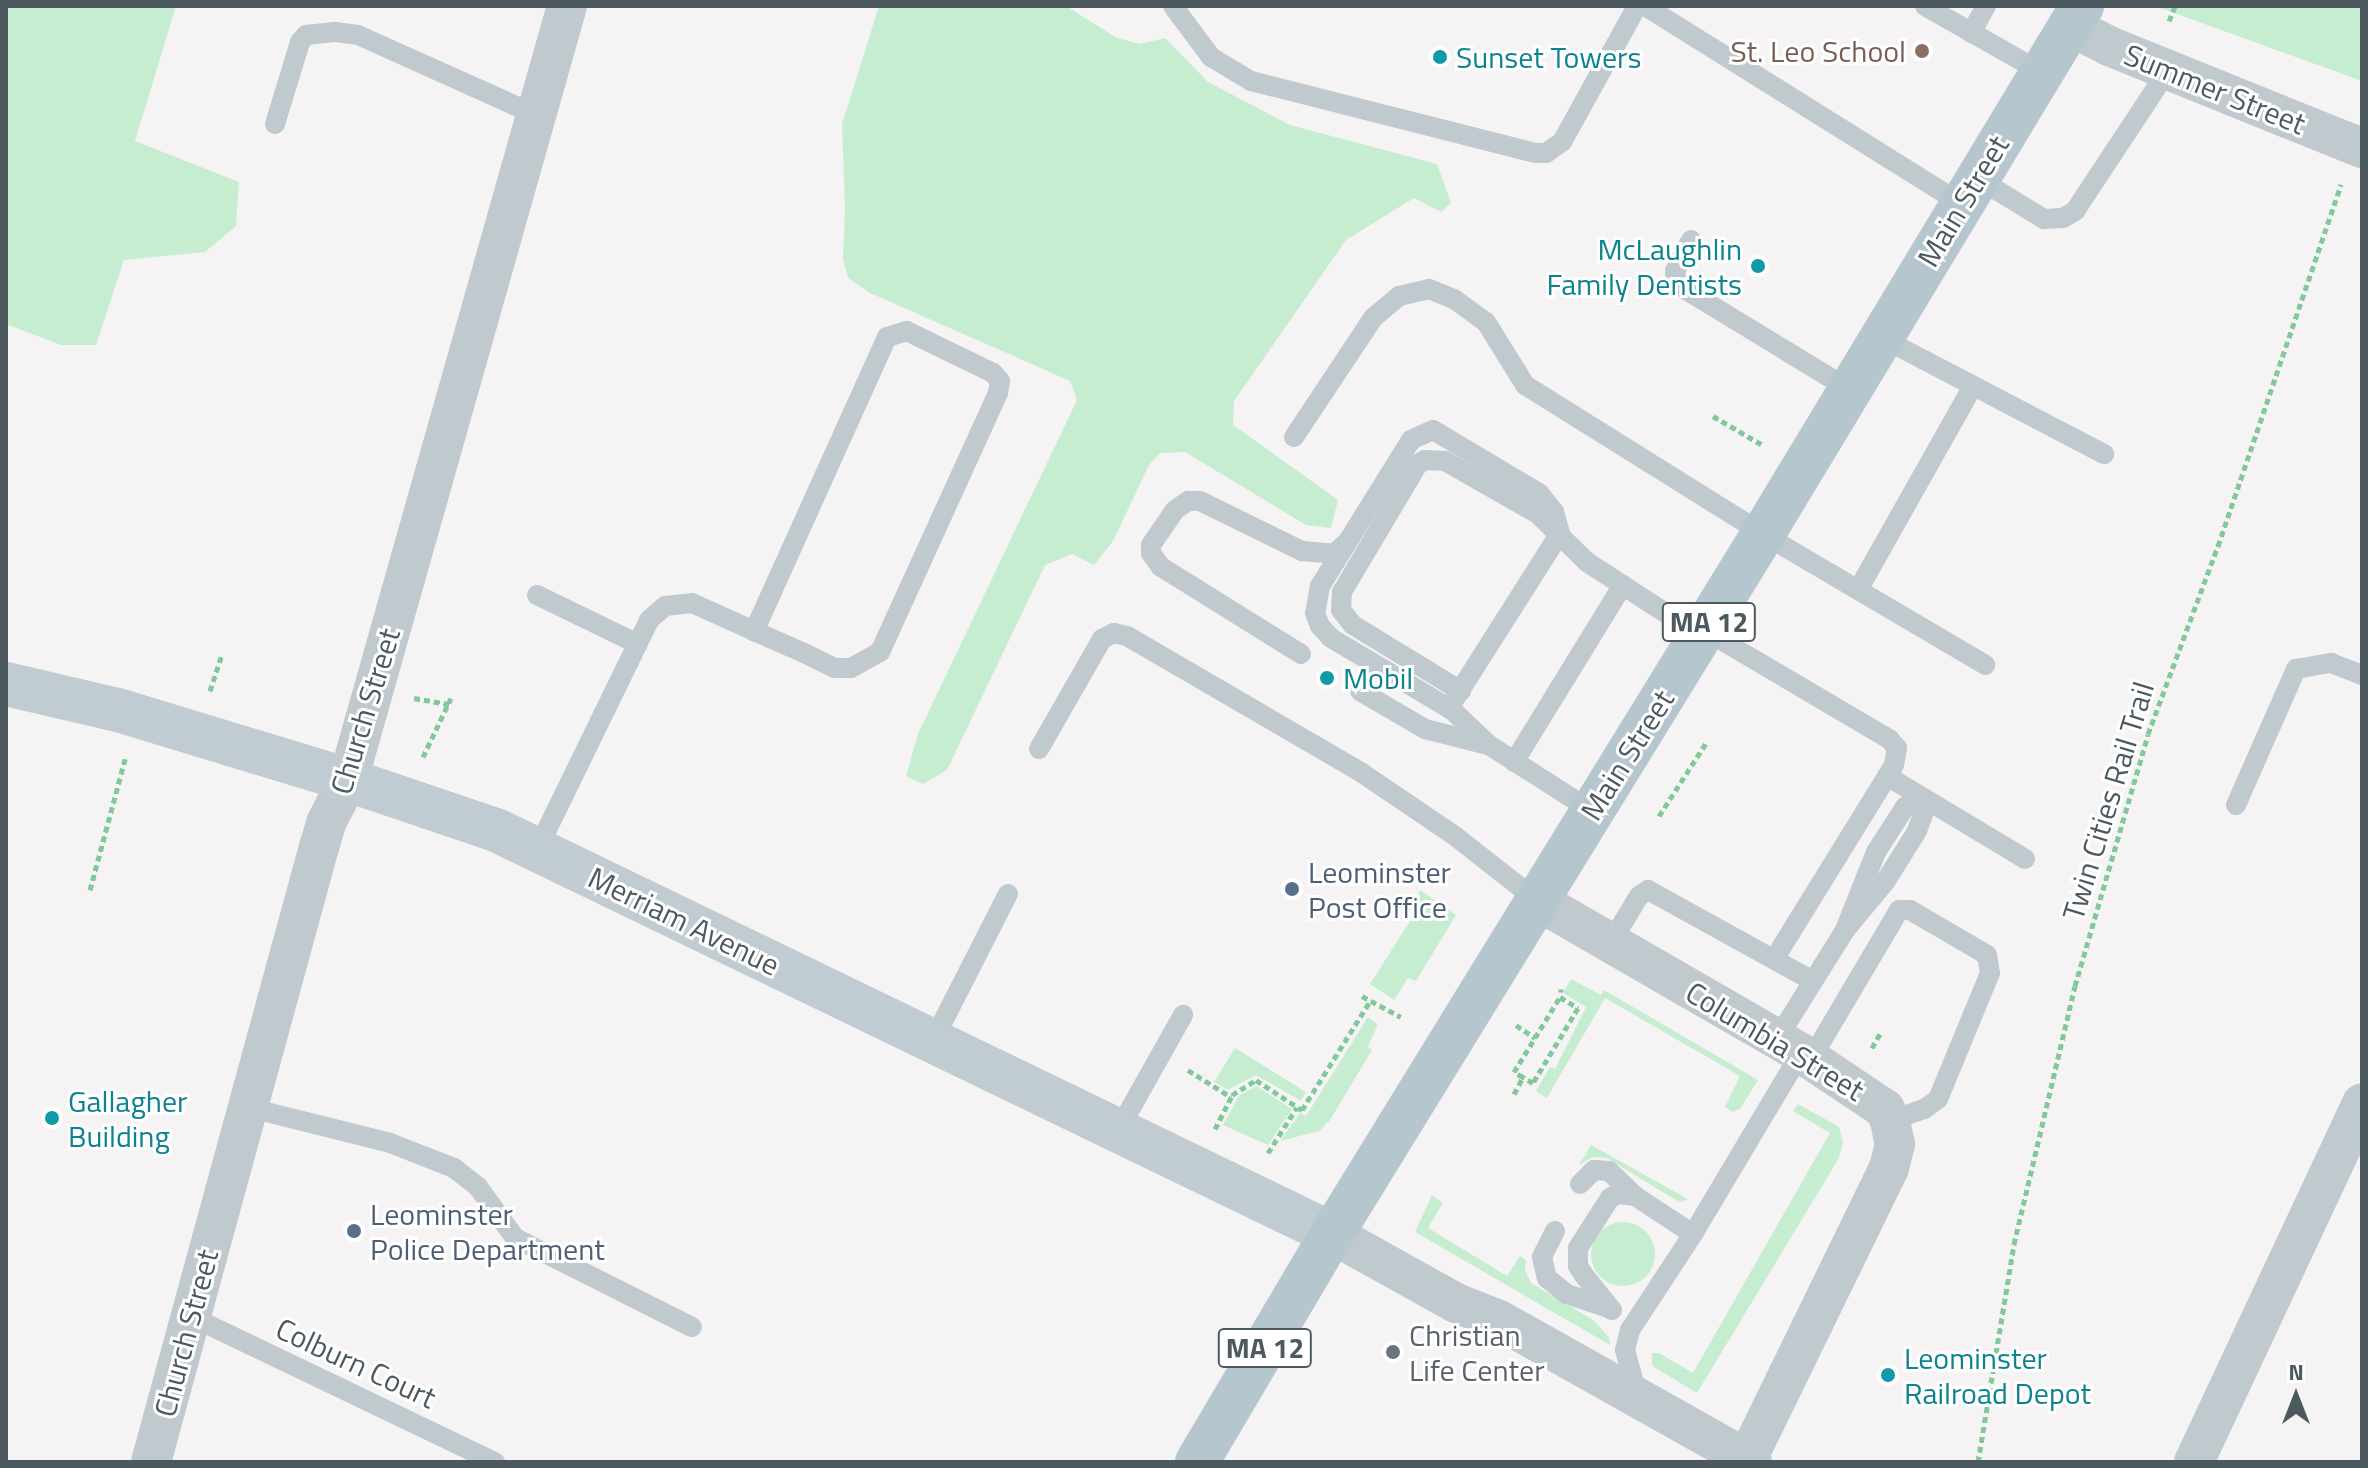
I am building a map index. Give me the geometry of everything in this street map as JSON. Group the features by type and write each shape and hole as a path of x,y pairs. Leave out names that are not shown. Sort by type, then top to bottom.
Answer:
{"main road":[{"name":"Main Street","path":"1197,1462 1332,1234 1763,534 2076,16"}],"street":[{"name":"Church Street","path":"151,1462 323,834 348,780 567,6"},
{"name":"Summer Street","path":"2076,16 2168,70 2354,160"},
{"name":"Merriam Avenue","path":"6,684 118,710 348,780 496,830 1332,1234"},
{"name":"Columbia Street","path":"1538,901 1796,1050 1885,1109 1890,1121 1895,1144 1889,1168 1864,1226 1749,1461"},
{"path":"2194,1462 2362,1103"},
{"path":"1332,1234 1456,1303 1499,1320 1749,1461"}],"lane":[{"path":"1173,6 1211,57 1251,81 1536,153 1546,153 1562,142 1637,6"},
{"path":"1645,6 1969,191 2044,219 2063,218 2075,211 2168,70"},
{"path":"1925,6 2041,72"},
{"path":"1971,33 1986,6"},
{"path":"275,124 300,42 306,35 335,32 358,35 536,115"},
{"path":"1691,240 1675,271 1676,280 1686,290 1849,389"},
{"path":"1294,437 1373,318 1399,296 1429,289 1454,299 1486,322 1525,385 1763,534 1985,665"},
{"path":"537,850 651,617 665,606 692,603 835,668 851,668 880,652 998,393 1000,381 993,373 907,331 887,337 754,631"},
{"path":"1880,337 2104,454"},
{"path":"1858,590 1973,386"},
{"path":"1433,430 1539,493 1554,512 1560,533 1546,567 1463,691 1331,638 1320,626 1315,613 1320,586 1411,440 1433,430"},
{"path":"1489,745 1463,691 1353,625 1341,610 1342,592 1418,464 1425,460 1445,461 1538,514 1587,562 1702,633 1889,739 1897,754 1887,776 1775,958"},
{"path":"1301,654 1161,567 1153,559 1151,545 1175,510 1188,501 1200,501 1302,551 1334,554 1348,541"},
{"path":"1514,762 1529,719 1552,681 1602,603 1623,585"},
{"path":"537,595 638,644"},
{"path":"1039,749 1102,639 1114,633 1127,636 1362,773 1443,828 1538,901"},
{"path":"2236,805 2296,669 2331,663 2362,675"},
{"path":"1360,691 1425,729 1489,745 1592,811"},
{"path":"1887,776 2025,859"},
{"path":"1796,1050 1813,981 1845,930 1876,852 1905,807 1922,798"},
{"path":"1610,944 1639,896 1648,890 1813,981"},
{"path":"933,1041 1008,894"},
{"path":"1639,1400 1625,1350 1636,1322 1693,1234 1796,1050 1899,910 1910,910 1987,955 1990,973 1938,1099 1924,1109 1890,1121"},
{"path":"1119,1129 1183,1015"},
{"path":"246,1107 390,1143 454,1168 478,1187 515,1238 692,1327"},
{"path":"1580,1184 1594,1170 1609,1171 1635,1196 1693,1234"},
{"path":"1612,1310 1578,1266 1578,1248 1610,1198 1617,1194 1635,1196"},
{"path":"1555,1231 1542,1257 1547,1278 1567,1294 1636,1322"},
{"name":"Colburn Court","path":"192,1317 495,1462"}],"path":[{"path":"2169,21 2175,6"},
{"name":"Twin Cities Rail Trail","path":"1978,1462 2014,1244 2075,986 2148,734 2354,160"},
{"path":"1713,416 1761,444"},
{"path":"210,692 222,654"},
{"path":"404,696 450,701 423,757"},
{"path":"1659,816 1706,743"},
{"path":"90,890 125,759"},
{"path":"1362,996 1401,1017"},
{"path":"1560,997 1578,1008 1533,1083 1523,1077 1514,1072 1560,997"},
{"path":"1215,1130 1231,1097 1256,1080 1302,1110 1370,1001"},
{"path":"1516,1025 1535,1038"},
{"path":"1514,1094 1523,1077"},
{"path":"1212,1085 1231,1097"},
{"path":"1268,1153 1297,1107"}],"green space":[{"path":"6,6 176,6 135,141 239,182 236,226 205,252 124,260 96,345 61,345 6,324"},
{"path":"879,6 1066,6 1117,38 1140,44 1165,38 1208,82 1290,125 1437,164 1451,203 1441,212 1414,198 1346,240 1234,401 1233,425 1338,500 1331,528 1306,525 1185,452 1160,453 1149,465 1113,541 1094,565 1072,554 1045,565 947,770 923,784 906,776 918,734 1077,400 1070,381 870,293 848,278 843,259 842,124"},
{"path":"2154,6 2362,6 2362,81 2180,15"},
{"path":"1420,890 1456,915 1416,981 1408,978 1394,1000 1370,984 1421,904 1416,900"},
{"path":"1571,979 1601,995 1604,990 1758,1080 1740,1109 1733,1112 1725,1107 1740,1076 1605,998 1547,1098 1536,1091 1550,1067 1555,1069 1586,1007 1563,993"},
{"path":"1368,1017 1378,1024 1368,1047 1372,1050 1330,1120 1319,1131 1280,1141 1300,1113 1306,1116"},
{"path":"1235,1048 1306,1092 1301,1101 1256,1075 1228,1090 1214,1082"},
{"path":"1256,1086 1292,1109 1268,1145 1223,1125 1239,1096"},
{"path":"1798,1104 1839,1127 1843,1142 1839,1158 1697,1393 1652,1366 1652,1353 1659,1353 1693,1373 1830,1133 1793,1111"},
{"path":"1591,1145 1688,1199 1681,1202 1674,1199 1607,1158 1593,1157 1579,1165"},
{"path":"1432,1195 1443,1203 1428,1228 1507,1276 1520,1256 1526,1260 1525,1270 1531,1283 1593,1320 1609,1337 1610,1345 1415,1232"},
{"path":"1617,1222 1629,1222 1646,1231 1653,1242 1653,1266 1646,1277 1629,1286 1617,1286 1605,1281 1596,1272 1591,1260 1591,1248 1596,1236 1605,1227"}],"place":[{"name":"St. Leo School","path":"1922,51"},
{"name":"Sunset Towers","path":"1440,57"},
{"name":"McLaughlin Family Dentists","path":"1758,266"},
{"name":"Mobil","path":"1327,678"},
{"name":"Leominster Post Office","path":"1292,889"},
{"name":"Gallagher Building","path":"52,1118"},
{"name":"Leominster Police Department","path":"354,1231"},
{"name":"Christian Life Center","path":"1393,1352"},
{"name":"Leominster Railroad Depot","path":"1888,1375"}]}
